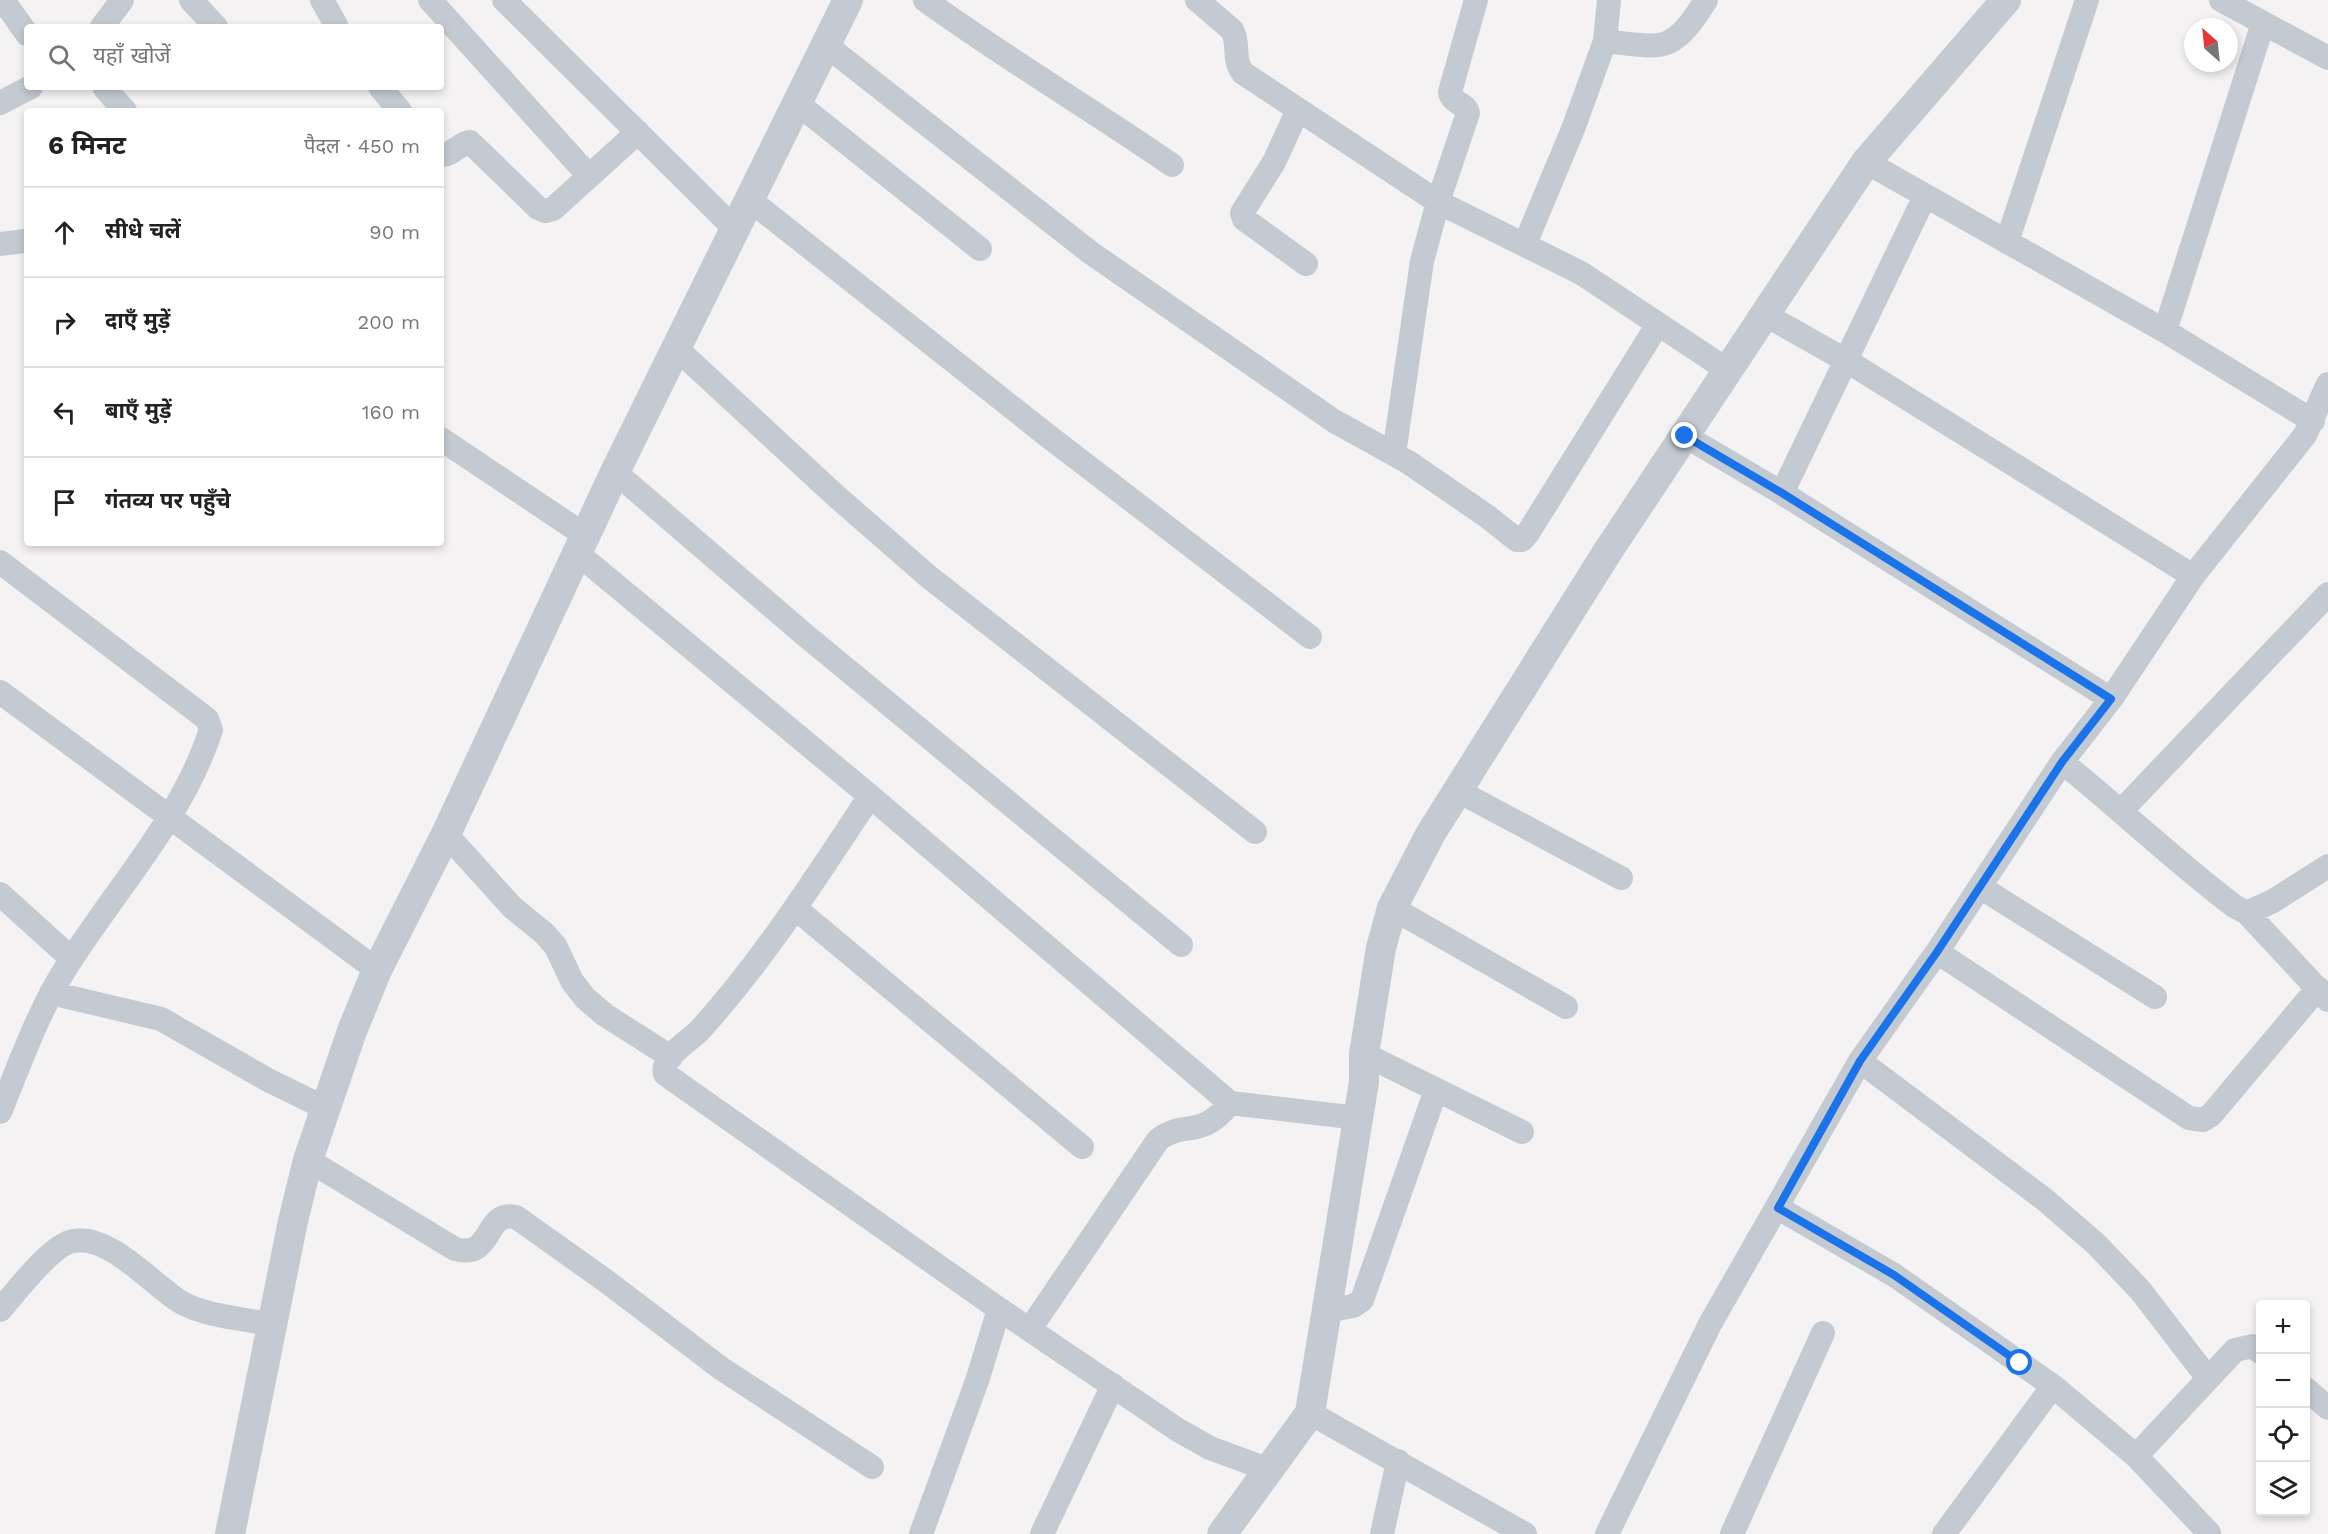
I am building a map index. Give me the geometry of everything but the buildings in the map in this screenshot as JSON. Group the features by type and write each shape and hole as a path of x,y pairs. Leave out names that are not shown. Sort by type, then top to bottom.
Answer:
{"street":[{"path":"3,0 24,30"},
{"path":"104,24 122,0"},
{"path":"191,0 213,24"},
{"path":"322,0 335,24"},
{"path":"430,0 589,176"},
{"path":"504,0 735,229"},
{"path":"230,1534 308,1160 352,1031 377,970 446,834 615,472 848,0"},
{"path":"925,0 972,34 1075,98 1172,165"},
{"path":"1197,0 1232,30 1235,36 1235,57 1243,73 1438,202 1581,273 1729,371"},
{"path":"1394,454 1422,261 1438,202 1468,113 1465,107 1453,100 1450,92 1476,0"},
{"path":"1525,244 1573,129 1605,41 1609,0"},
{"path":"1605,41 1655,47 1668,45 1680,38 1706,0"},
{"path":"1222,1534 1310,1413 1364,1082 1364,1054 1381,948 1392,908 1431,833 1460,792 1608,551 1866,162 2006,0"},
{"path":"2007,242 2087,0"},
{"path":"2221,0 2328,58"},
{"path":"2165,331 2263,23"},
{"path":"827,46 1090,253 1334,421 1394,454 1488,517 1511,538 1522,540 1675,336"},
{"path":"0,103 25,90"},
{"path":"107,90 122,108"},
{"path":"382,90 398,108"},
{"path":"798,104 980,249"},
{"path":"1298,110 1274,162 1242,216 1306,264"},
{"path":"444,155 463,143 470,142 538,208 545,211 553,209 638,132"},
{"path":"1866,162 2165,331 2313,421"},
{"path":"1782,493 1925,196"},
{"path":"750,200 1048,436 1310,637"},
{"path":"0,244 24,241"},
{"path":"1764,314 1847,361 2193,576"},
{"path":"676,348 836,496 929,577 1255,832"},
{"path":"1607,1534 1710,1324 1860,1061 1937,952 2062,762 2111,699 2193,576 2295,449 2313,421 2328,384"},
{"path":"1685,436 1782,493 2111,699"},
{"path":"444,441 581,545 870,796 1243,1106"},
{"path":"615,472 805,635 1181,945"},
{"path":"0,562 207,719 212,730 170,817 72,958 51,993 0,1112"},
{"path":"2122,810 2328,594"},
{"path":"0,693 377,970"},
{"path":"1937,952 2189,1118 2198,1120 2211,1115 2323,994 2247,913 2220,895 2160,846 2122,810 2062,762"},
{"path":"1460,792 1621,879"},
{"path":"870,796 795,908 714,1014 671,1056 664,1070 669,1078 999,1309 1178,1430 1210,1448 1268,1469"},
{"path":"446,834 512,907 556,947 572,981 585,998 605,1016 671,1056"},
{"path":"2247,913 2273,901 2328,866"},
{"path":"1980,886 2155,997"},
{"path":"0,894 72,958"},
{"path":"795,908 1082,1147"},
{"path":"1392,908 1566,1007"},
{"path":"51,993 161,1019 268,1080 325,1108"},
{"path":"1364,1054 1522,1132"},
{"path":"1860,1061 2044,1199 2096,1244 2140,1290 2207,1377"},
{"path":"1327,1311 1353,1306 1362,1300 1436,1090"},
{"path":"1030,1329 1158,1140 1170,1132 1205,1126 1243,1106 1358,1118"},
{"path":"308,1160 455,1249 465,1251 481,1246 497,1220 503,1216 516,1217 606,1281 722,1370 872,1467"},
{"path":"1778,1208 1894,1275 2053,1386 2136,1456 2209,1533"},
{"path":"0,1310 59,1249 74,1240 86,1240 116,1252 170,1294 193,1308 273,1325"},
{"path":"921,1534 977,1381 999,1309"},
{"path":"1732,1534 1823,1333"},
{"path":"2136,1456 2207,1377 2242,1346 2253,1346 2256,1349"},
{"path":"1042,1534 1113,1385"},
{"path":"1944,1534 2053,1386"},
{"path":"2310,1392 2328,1408"},
{"path":"1310,1413 1525,1534"},
{"path":"1382,1534 1398,1461"}],"route":[{"path":"1685,436 1782,493 2111,699 2062,762 1937,952 1860,1061 1778,1208 1894,1275 2020,1363"}]}
